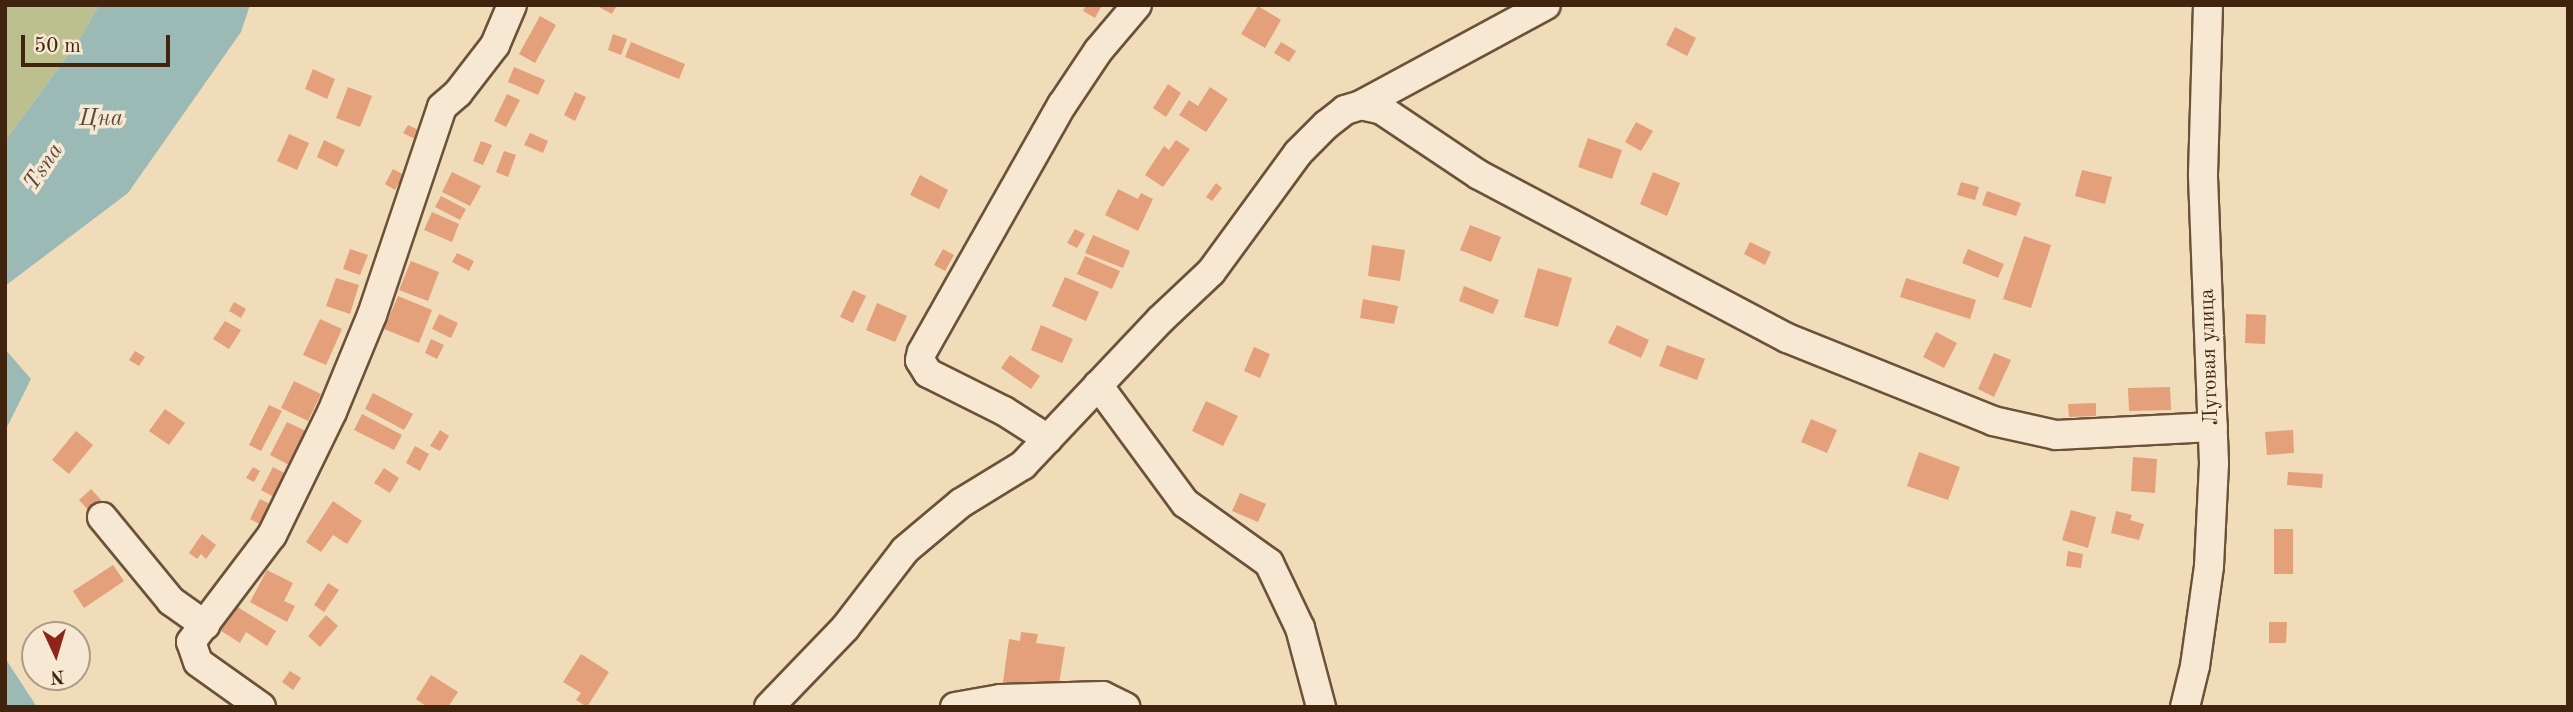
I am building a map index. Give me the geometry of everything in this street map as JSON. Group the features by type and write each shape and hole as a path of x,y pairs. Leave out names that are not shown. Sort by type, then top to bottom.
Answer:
{"street":[{"path":"261,707 198,662 191,642 272,535 332,412 372,315 442,107 458,93 495,45 513,5"},
{"path":"1048,439 1004,411 928,373 920,360 922,352 1062,105 1098,51 1137,5"},
{"path":"769,707 845,628 905,550 961,503 1023,466 1098,385 1210,272 1298,153 1345,110 1361,105 1546,5"},
{"name":"Луговая улица","path":"2185,707 2195,666 2209,566 2213,427 2203,174 2208,5"},
{"path":"1361,105 1382,110 1479,175 1787,338 1993,421 2056,435 2213,427"},
{"path":"1098,385 1185,503 1269,564 1300,628 1321,707"},
{"path":"102,517 171,601 205,625"},
{"path":"955,707 1000,699 1103,696 1126,707"}],"green space":[{"path":"5,5 99,5 79,40 5,141"}],"water":[{"name":"Цна","path":"99,5 250,5 241,32 128,193 5,286 5,141 79,40"},
{"path":"5,349 31,379 5,431"},
{"path":"5,658 21,682 21,691 27,691 37,707 5,707"}],"building":[{"path":"595,5 617,5 612,14"},
{"path":"1086,5 1102,5 1095,18 1083,11"},
{"path":"1258,6 1281,20 1265,48 1241,34"},
{"path":"540,16 556,25 535,63 519,54"},
{"path":"1675,27 1696,38 1687,56 1666,45"},
{"path":"613,34 627,39 621,55 608,50"},
{"path":"631,42 685,64 679,79 625,57"},
{"path":"1281,42 1296,51 1289,62 1274,53"},
{"path":"514,67 545,80 538,95 508,82"},
{"path":"313,69 335,79 327,99 305,89"},
{"path":"1168,84 1181,93 1166,117 1153,108"},
{"path":"348,87 372,96 360,127 336,118"},
{"path":"1210,87 1228,99 1206,132 1179,115 1189,100 1198,106"},
{"path":"575,92 586,97 575,121 564,115"},
{"path":"507,94 520,100 506,127 494,121"},
{"path":"1636,122 1653,131 1641,151 1625,142"},
{"path":"408,125 425,133 421,142 403,133"},
{"path":"530,133 548,141 543,153 524,145"},
{"path":"289,134 309,143 297,170 277,161"},
{"path":"1588,138 1622,150 1612,179 1578,167"},
{"path":"324,140 345,150 337,167 317,157"},
{"path":"1176,140 1190,149 1163,187 1145,175 1164,146 1169,150"},
{"path":"481,141 492,145 483,165 473,161"},
{"path":"504,151 516,155 508,177 496,172"},
{"path":"393,169 404,175 395,190 385,184"},
{"path":"2082,170 2112,177 2105,204 2075,196"},
{"path":"452,172 481,186 470,206 442,192"},
{"path":"1653,172 1680,183 1667,216 1640,204"},
{"path":"920,175 948,190 939,209 910,195"},
{"path":"1961,182 1979,187 1975,200 1957,195"},
{"path":"1216,183 1222,188 1212,201 1206,197"},
{"path":"1118,189 1138,199 1141,193 1153,199 1138,231 1105,215"},
{"path":"1987,191 2021,203 2016,216 1982,205"},
{"path":"441,196 466,209 460,220 435,207"},
{"path":"432,212 459,224 452,242 424,230"},
{"path":"1470,225 1501,237 1491,262 1460,250"},
{"path":"1075,229 1085,234 1077,248 1067,243"},
{"path":"1093,235 1130,251 1123,268 1085,253"},
{"path":"2024,236 2051,245 2031,308 2003,299"},
{"path":"1750,242 1771,252 1765,265 1744,254"},
{"path":"1372,245 1405,250 1400,281 1368,276"},
{"path":"350,249 368,255 360,275 343,269"},
{"path":"943,249 954,255 945,271 934,265"},
{"path":"1968,249 2004,264 1998,278 1962,263"},
{"path":"457,253 474,261 469,271 452,262"},
{"path":"1085,256 1120,271 1112,289 1077,274"},
{"path":"411,261 439,272 428,301 399,290"},
{"path":"1538,268 1572,278 1558,327 1524,317"},
{"path":"1065,277 1099,292 1086,321 1052,306"},
{"path":"336,278 359,285 350,314 326,306"},
{"path":"1906,278 1976,300 1970,319 1900,297"},
{"path":"1464,286 1499,300 1493,314 1459,301"},
{"path":"853,290 866,296 853,323 840,317"},
{"path":"398,296 432,310 419,343 384,329"},
{"path":"1363,299 1398,306 1394,324 1360,318"},
{"path":"234,302 246,309 241,318 229,311"},
{"path":"877,303 907,316 895,342 866,330"},
{"path":"439,314 458,323 451,338 432,329"},
{"path":"2246,314 2266,315 2265,344 2245,343"},
{"path":"320,319 342,329 326,365 303,355"},
{"path":"225,321 241,330 229,349 213,339"},
{"path":"1041,325 1073,339 1062,363 1031,350"},
{"path":"1617,325 1649,340 1641,358 1608,343"},
{"path":"1936,332 1957,343 1944,368 1923,357"},
{"path":"431,339 444,345 437,359 425,353"},
{"path":"1667,345 1705,359 1697,380 1659,366"},
{"path":"1254,347 1270,354 1260,378 1244,371"},
{"path":"135,351 145,357 139,366 129,360"},
{"path":"1994,353 2011,360 1994,397 1978,389"},
{"path":"1010,355 1040,376 1031,389 1001,368"},
{"path":"294,381 321,394 308,421 281,408"},
{"path":"2170,387 2171,410 2129,411 2128,388"},
{"path":"373,393 413,414 404,430 365,409"},
{"path":"1206,401 1238,416 1223,446 1192,431"},
{"path":"2096,403 2096,416 2069,417 2068,404"},
{"path":"269,405 282,411 261,451 249,445"},
{"path":"165,409 185,423 169,445 149,431"},
{"path":"362,414 402,435 394,450 354,430"},
{"path":"1811,419 1837,430 1827,453 1801,442"},
{"path":"287,422 306,431 289,465 270,455"},
{"path":"440,430 449,436 440,451 430,446"},
{"path":"2293,430 2294,453 2267,455 2265,432"},
{"path":"76,431 93,445 69,474 52,460"},
{"path":"415,446 429,454 420,471 406,463"},
{"path":"1919,452 1960,467 1948,500 1907,486"},
{"path":"2133,457 2157,459 2155,493 2131,491"},
{"path":"253,467 260,471 254,482 246,478"},
{"path":"273,467 288,475 276,498 261,490"},
{"path":"384,468 399,478 390,493 374,483"},
{"path":"2288,472 2323,474 2322,488 2287,485"},
{"path":"91,489 103,502 91,513 79,500"},
{"path":"1240,493 1266,504 1258,522 1232,511"},
{"path":"260,499 274,506 263,526 250,519"},
{"path":"333,501 362,521 347,544 333,535 321,552 306,542"},
{"path":"2071,510 2096,517 2088,548 2062,540"},
{"path":"2116,511 2132,515 2130,520 2144,524 2139,540 2111,533"},
{"path":"2274,529 2293,529 2293,574 2274,574"},
{"path":"202,534 216,545 206,559 201,554 197,559 189,553"},
{"path":"2068,551 2083,554 2081,568 2066,566"},
{"path":"113,565 124,581 84,608 73,591"},
{"path":"267,570 293,583 284,601 295,606 287,622 250,602"},
{"path":"328,583 339,590 324,612 314,605"},
{"path":"233,604 276,631 267,646 246,632 240,643 218,629"},
{"path":"326,615 338,626 320,647 308,636"},
{"path":"2269,622 2287,622 2286,643 2269,643"},
{"path":"1021,632 1038,634 1036,643 1065,647 1058,690 1003,682 1009,639 1020,641"},
{"path":"581,654 609,672 587,707 576,700 581,693 563,682"},
{"path":"290,671 301,678 293,690 282,682"},
{"path":"431,675 458,692 448,707 427,707 416,699"}],"water label":[{"name":"Tsna","path":"44,167"}]}
